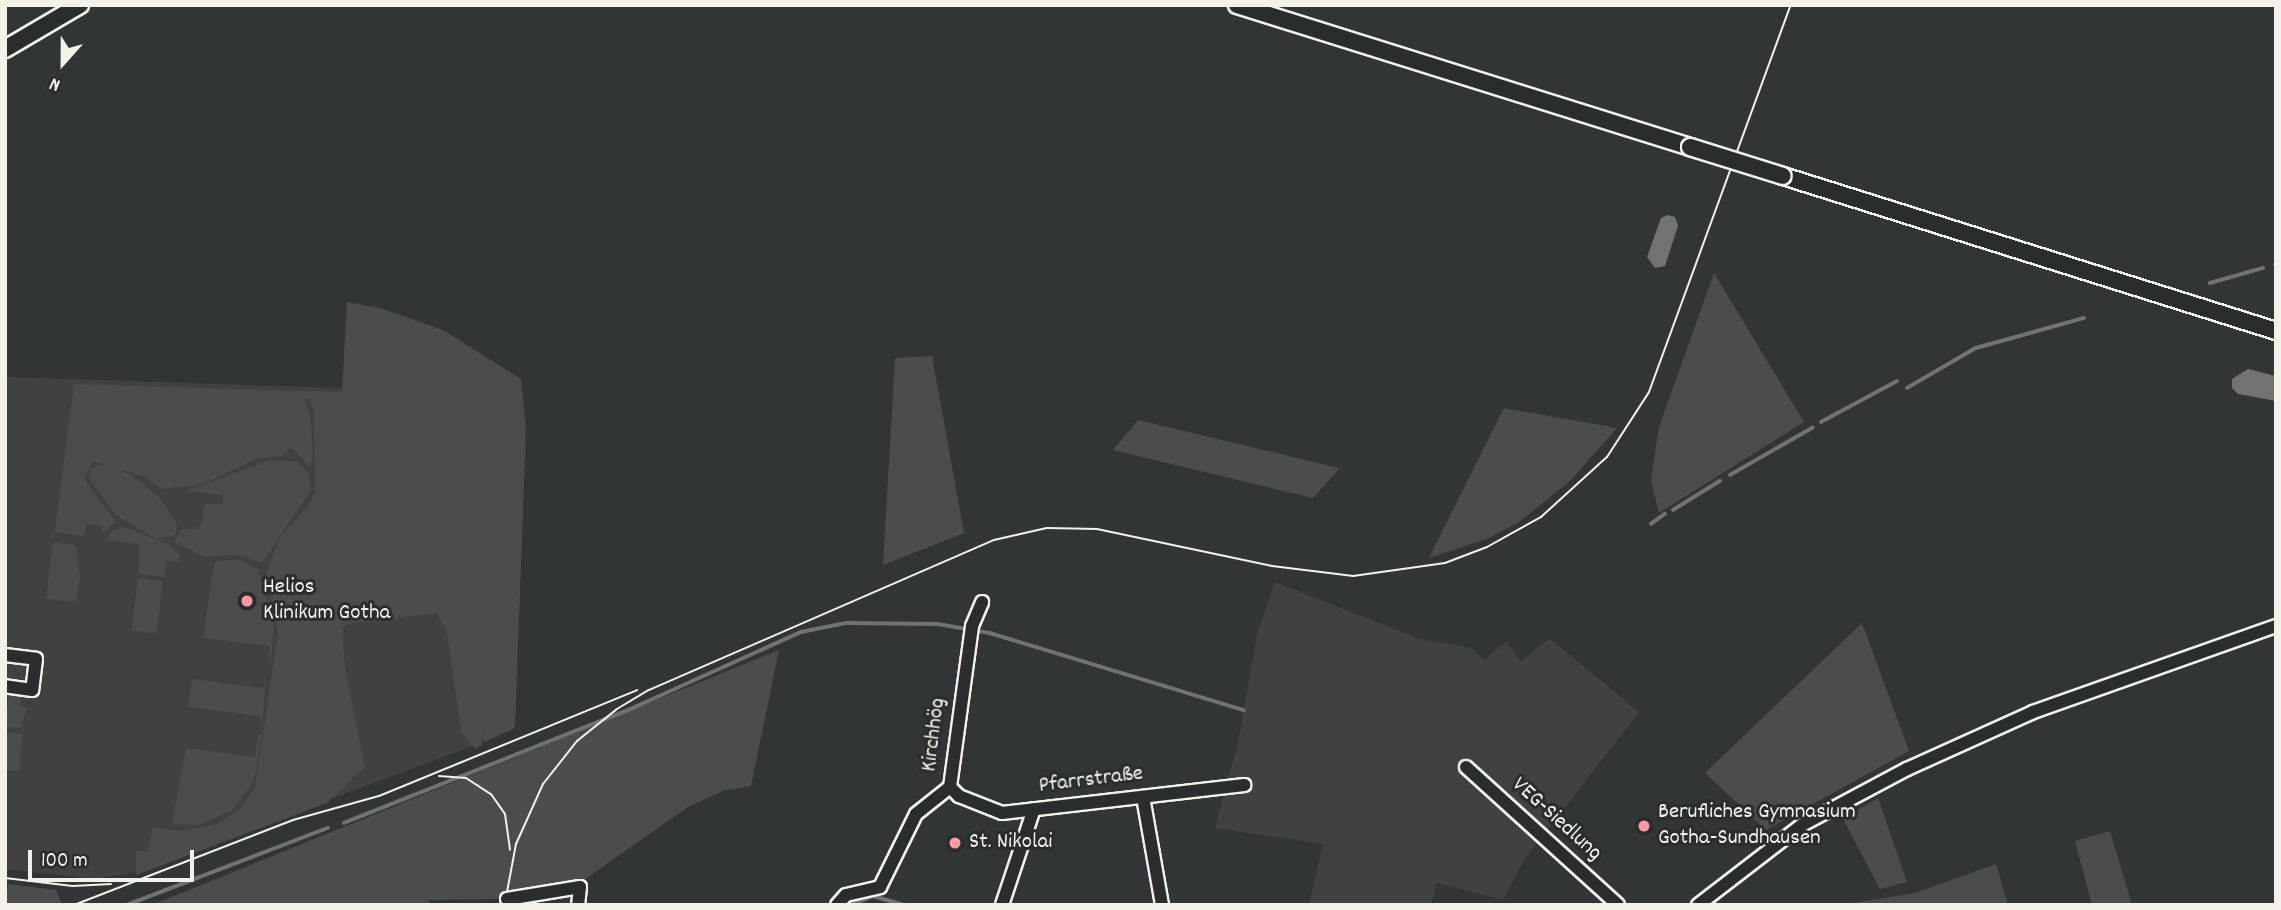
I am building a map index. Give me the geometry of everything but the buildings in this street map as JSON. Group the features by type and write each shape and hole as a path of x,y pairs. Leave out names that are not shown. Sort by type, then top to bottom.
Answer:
{"main road":[{"path":"5,49 80,5"},
{"path":"1237,5 2276,331"}],"street":[{"name":"Kirchhög","path":"837,905 846,895 880,887 916,814 950,787 970,631 982,603"},
{"path":"1698,905 1802,825 1907,769 2033,712 2276,626"},
{"path":"5,655 36,659 32,690 5,686"},
{"name":"VEG-Siedlung","path":"1466,767 1618,905"},
{"name":"Pfarrstraße","path":"950,787 959,796 992,810 1034,810 1244,785"},
{"path":"1143,797 1163,905"},
{"path":"1002,905 1034,810"},
{"path":"507,899 580,887 578,905"}],"shaded area":[{"path":"1668,215 1675,217 1678,226 1665,266 1655,268 1647,257 1661,218"},
{"path":"1714,273 1804,422 1659,513 1651,480 1659,427"},
{"path":"347,302 380,308 443,330 521,379 526,429 515,728 484,742 482,723 482,745 475,749 461,732 447,632 437,613 348,624 342,628 345,668 365,767 327,803 136,875 136,851 148,852 152,827 182,831 218,824 240,809 255,788 278,633 266,573 280,537 309,505 315,492 314,412 310,400 303,397 310,415 313,455 310,467 291,447 282,456 259,458 200,485 161,489 147,478 93,461 84,479 116,522 101,534 102,526 86,524 84,536 55,532 74,384 342,392"},
{"path":"932,356 964,533 883,565 895,358"},
{"path":"2248,369 2276,376 2276,401 2238,394 2232,388 2232,379"},
{"name":"Helios Klinikum Gotha","path":"5,377 342,388 358,406 336,411 323,456 335,463 416,457 463,459 482,468 497,490 484,742 132,873 95,879 5,869"},
{"path":"1504,408 1617,428 1570,481 1519,522 1489,538 1429,558"},
{"path":"1138,420 1340,468 1313,498 1113,450"},
{"path":"270,460 297,462 309,473 311,490 262,563 239,555 205,557 174,542 182,529 195,530 202,523 204,504 223,504 223,495 186,491"},
{"path":"103,464 133,476 160,498 177,524 175,535 156,539 116,515 89,479 91,469"},
{"path":"124,527 170,545 180,555 179,562 166,561 164,577 139,574 139,544 106,540 112,531"},
{"path":"53,542 76,545 80,576 76,602 46,599"},
{"path":"241,560 258,570 274,622 270,669 269,646 203,638 214,563"},
{"path":"138,578 163,581 156,634 132,631"},
{"path":"1275,582 1420,639 1472,648 1484,661 1506,641 1521,662 1549,638 1639,712 1524,860 1503,900 1437,883 1431,905 1309,905 1323,844 1215,828 1238,743 1257,635"},
{"path":"1862,623 1909,751 1766,830 1705,773"},
{"path":"779,650 751,786 723,791 688,807 578,884 499,899 429,900 428,905 152,905"},
{"path":"266,674 262,730 260,716 188,707 192,679 264,688"},
{"path":"9,695 21,696 20,706 27,708 21,728 5,727"},
{"path":"5,732 23,734 19,771 5,770"},
{"path":"258,735 262,735 254,780 233,810 198,825 172,824 186,748 255,757"},
{"path":"1878,798 1907,882 1880,889 1843,819"},
{"path":"2110,831 2132,905 2092,905 2075,841"},
{"path":"1996,864 2008,905 1840,905 1915,893"},
{"path":"8,884 56,890 62,905 5,905"}],"waterway":[{"path":"2210,283 2263,268"},
{"path":"1907,388 1976,348 2084,318"},
{"path":"1821,422 1897,381"},
{"path":"1730,475 1812,428"},
{"path":"1673,510 1720,481"},
{"path":"1651,524 1665,514"},
{"path":"344,823 635,707 801,632 846,623 938,624 990,633 1244,710"},
{"path":"127,905 328,828"},
{"path":"851,905 873,896 905,905"}],"tram line":[{"path":"507,892 516,844 543,784 577,741 617,709 649,690 994,540 1047,528 1097,529 1272,566 1353,576 1445,563 1487,547 1541,517 1607,457 1649,392 1791,5"},
{"path":"74,905 293,820 379,796 637,690"},
{"path":"439,776 466,778 491,794 505,814 510,850"},
{"path":"5,878 73,886 111,884"}],"place":[{"name":"Helios Klinikum Gotha","path":"247,601"},
{"name":"Berufliches Gymnasium Gotha-Sundhausen","path":"1644,826"},
{"name":"St. Nikolai","path":"955,843"}]}
